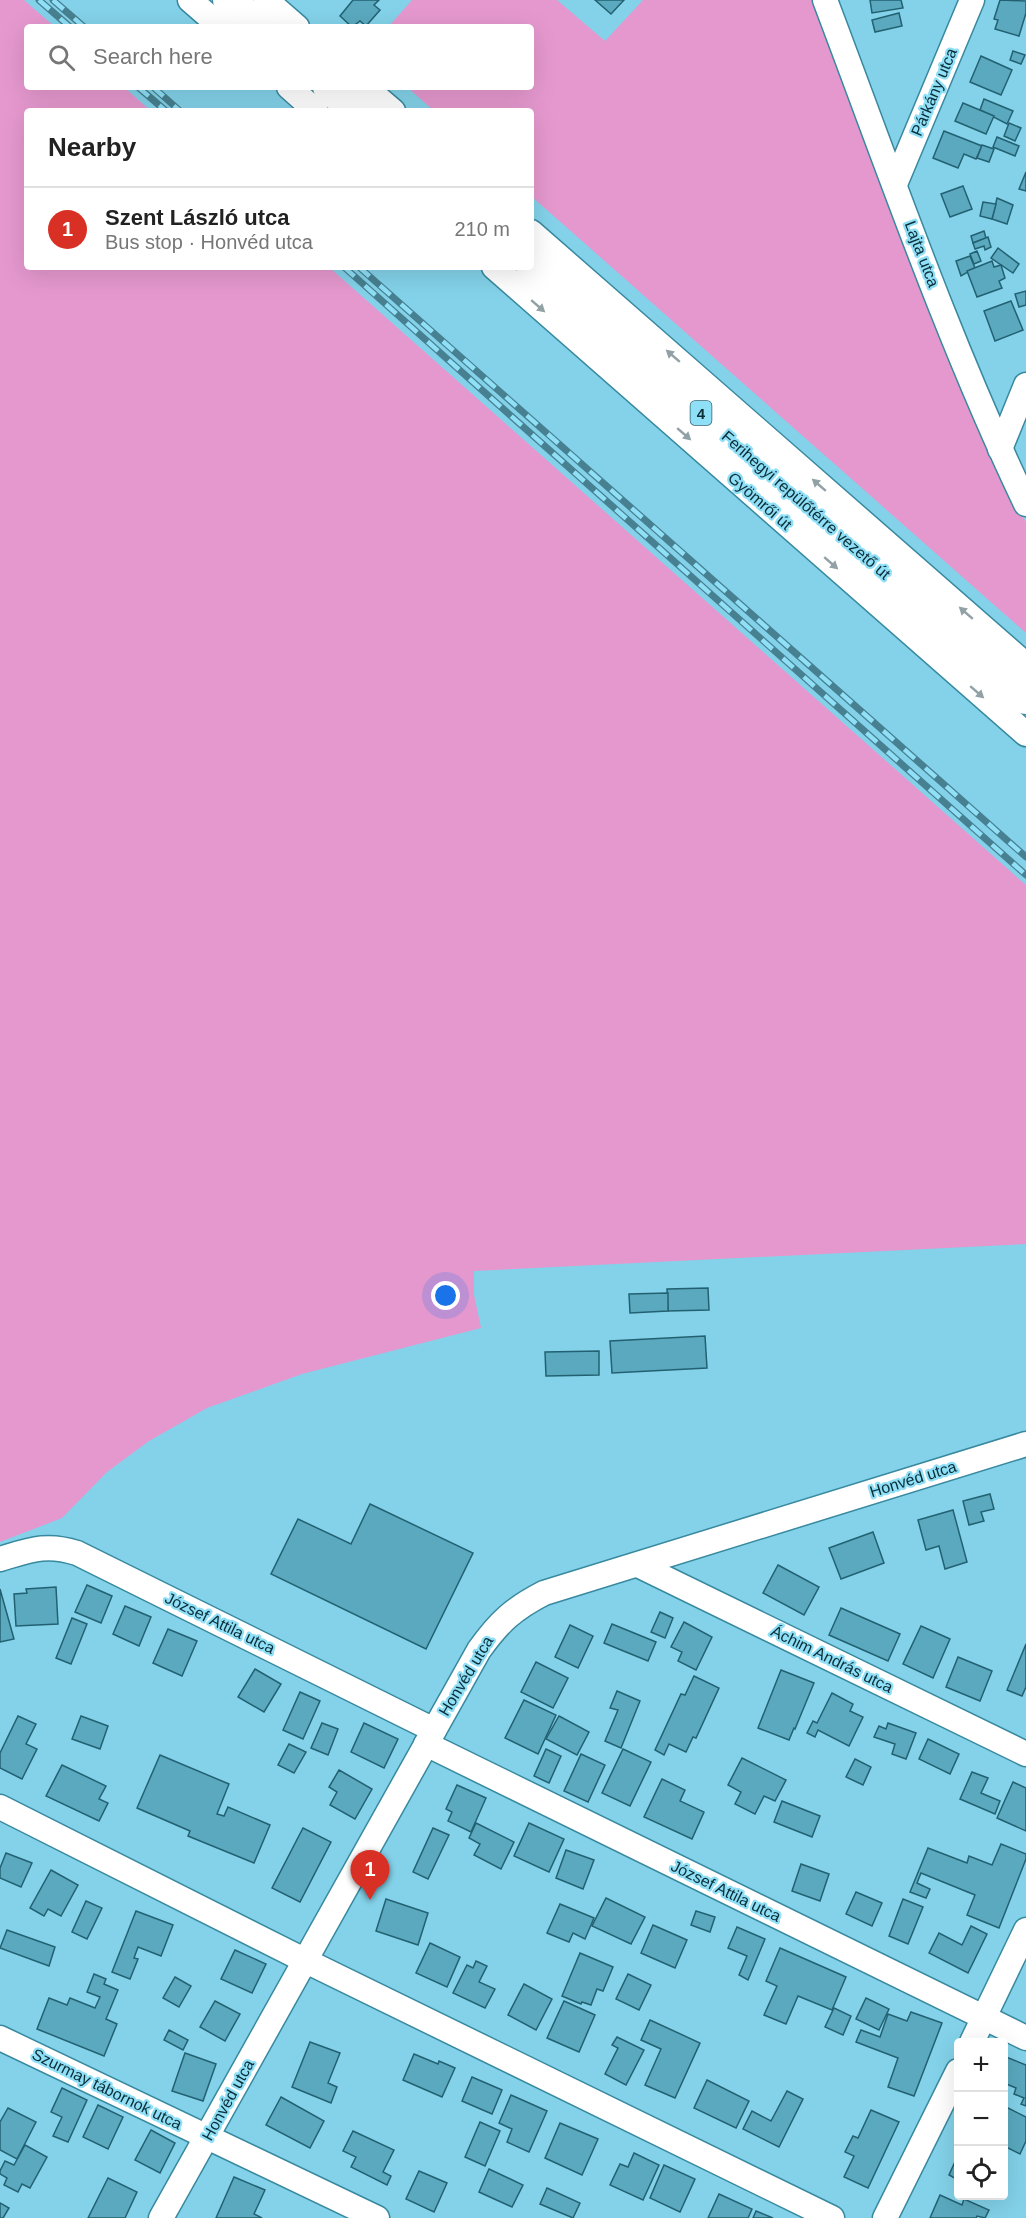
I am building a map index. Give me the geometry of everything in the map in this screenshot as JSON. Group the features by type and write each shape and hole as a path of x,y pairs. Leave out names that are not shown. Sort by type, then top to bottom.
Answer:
{"main road":[{"path":"229,0 257,24"},
{"path":"332,90 353,108"},
{"name":"Ferihegyi repülőtérre vezető út","path":"534,267 1026,698"}],"street":[{"path":"190,0 218,24"},
{"path":"266,0 294,24"},
{"name":"Lajta utca","path":"825,0 954,340 1026,504"},
{"name":"Párkány utca","path":"895,184 972,0"},
{"path":"292,90 313,108"},
{"path":"368,90 390,108"},
{"path":"534,235 1026,665"},
{"name":"Gyömrői út","path":"497,270 1026,734"},
{"path":"1000,449 1026,385"},
{"name":"Honvéd utca","path":"161,2218 484,1643 494,1629 519,1606 544,1593 1026,1444"},
{"name":"József Attila utca","path":"0,1559 40,1546 61,1548 77,1553 430,1737 1026,2038"},
{"name":"Áchim András utca","path":"638,1565 1026,1754"},
{"path":"0,1807 831,2218"},
{"path":"975,2038 1026,1930"},
{"name":"Szurmay tábornok utca","path":"3,2045 377,2218"},
{"path":"885,2218 954,2079"}],"shaded area":[{"path":"0,0 24,0 52,24 24,24 24,90 127,90 148,108 24,108 24,270 332,270 1026,885 1026,1244 474,1271 474,1295 481,1328 302,1374 207,1408 149,1441 107,1472 62,1518 0,1542"},
{"path":"412,0 557,0 605,41 643,0 815,0 975,415 1026,523 1026,633 534,199 534,108 431,108 410,90 534,90 534,24 391,24"}],"building":[{"path":"353,0 379,0 374,5 380,10 368,24 360,21 356,24 349,24 340,16"},
{"path":"595,0 624,0 611,14"},
{"path":"870,0 901,0 903,8 872,13"},
{"path":"1000,0 1026,1 1026,13 1019,36 995,29 998,20 994,19"},
{"path":"899,13 902,26 875,32 872,20"},
{"path":"1013,51 1025,55 1021,64 1010,60"},
{"path":"981,56 1012,70 1001,95 970,82"},
{"path":"984,99 1013,111 1007,124 980,110"},
{"path":"963,103 994,116 986,134 955,121"},
{"path":"1009,123 1021,128 1015,141 1004,136"},
{"path":"944,131 982,146 976,159 964,154 958,168 933,158"},
{"path":"997,137 1019,146 1015,156 993,147"},
{"path":"982,145 994,149 989,162 977,158"},
{"path":"1026,172 1026,191 1019,189"},
{"path":"963,186 972,209 950,217 941,194"},
{"path":"997,198 1013,205 1007,224 992,219"},
{"path":"983,202 996,204 992,219 980,216"},
{"path":"984,231 986,238 973,243 971,236"},
{"path":"988,237 991,247 985,250 984,246 975,249 973,243"},
{"path":"998,248 1019,264 1013,273 991,258"},
{"path":"977,251 981,261 974,264 970,254"},
{"path":"970,256 975,268 961,276 956,261"},
{"path":"992,261 994,267 1001,265 1005,278 999,281 1002,288 977,297 967,271"},
{"path":"1026,291 1026,305 1019,307 1015,294"},
{"path":"1011,301 1023,330 995,341 984,311"},
{"path":"708,1288 709,1310 668,1311 667,1289"},
{"path":"668,1293 668,1311 630,1313 629,1294"},
{"path":"705,1336 707,1368 612,1373 610,1341"},
{"path":"599,1351 599,1375 546,1376 545,1352"},
{"path":"990,1494 994,1509 981,1512 984,1521 969,1525 963,1501"},
{"path":"370,1504 473,1553 426,1649 271,1574 298,1519 351,1544"},
{"path":"953,1510 967,1562 945,1569 939,1546 926,1550 918,1520"},
{"path":"873,1532 884,1563 841,1579 829,1548"},
{"path":"778,1565 819,1587 804,1615 763,1593"},
{"path":"87,1585 112,1596 101,1623 75,1612"},
{"path":"56,1587 58,1624 16,1626 14,1594 27,1593 26,1589"},
{"path":"0,1589 14,1639 0,1642"},
{"path":"125,1606 151,1617 139,1646 113,1634"},
{"path":"841,1608 900,1634 888,1661 829,1635"},
{"path":"660,1612 673,1618 665,1638 651,1632"},
{"path":"72,1618 87,1624 71,1664 56,1658"},
{"path":"684,1622 712,1637 696,1670 678,1661 682,1652 671,1647"},
{"path":"612,1624 656,1642 648,1661 604,1643"},
{"path":"570,1625 593,1636 578,1668 555,1657"},
{"path":"921,1626 950,1639 933,1678 903,1664"},
{"path":"168,1629 197,1641 182,1676 153,1663"},
{"path":"1026,1644 1026,1687 1022,1696 1007,1690"},
{"path":"958,1657 992,1671 980,1701 946,1687"},
{"path":"536,1662 568,1678 553,1708 521,1692"},
{"path":"255,1669 281,1684 264,1712 238,1697"},
{"path":"781,1670 814,1683 789,1740 758,1728"},
{"path":"694,1676 719,1688 696,1738 693,1737 686,1752 669,1744 664,1755 655,1750 681,1694 685,1695"},
{"path":"617,1691 640,1701 621,1748 605,1741 618,1710 610,1708"},
{"path":"300,1692 320,1701 303,1739 283,1730"},
{"path":"832,1693 853,1704 850,1711 863,1717 849,1746 818,1730 815,1737 807,1733 813,1721 817,1723"},
{"path":"524,1700 556,1715 538,1754 505,1738"},
{"path":"18,1716 36,1724 26,1744 37,1749 22,1779 0,1768 0,1753"},
{"path":"81,1716 108,1726 100,1749 72,1739"},
{"path":"559,1716 589,1732 577,1755 546,1739"},
{"path":"322,1723 338,1729 328,1755 311,1748"},
{"path":"364,1723 398,1739 384,1768 351,1752"},
{"path":"888,1723 916,1733 906,1759 892,1754 895,1744 874,1737 879,1726 886,1729"},
{"path":"928,1739 959,1754 950,1774 919,1759"},
{"path":"289,1744 306,1752 294,1773 278,1765"},
{"path":"546,1749 561,1756 549,1783 534,1776"},
{"path":"623,1749 651,1762 630,1806 602,1793"},
{"path":"581,1754 605,1765 588,1802 564,1791"},
{"path":"160,1755 229,1784 217,1814 224,1816 228,1807 270,1825 254,1863 188,1836 190,1831 137,1808"},
{"path":"742,1758 786,1780 775,1801 764,1796 755,1814 735,1804 741,1792 728,1785"},
{"path":"855,1759 871,1767 863,1785 846,1777"},
{"path":"62,1765 106,1786 99,1799 108,1803 99,1821 46,1796"},
{"path":"339,1770 372,1789 355,1819 330,1805 337,1792 329,1787"},
{"path":"972,1772 988,1778 981,1793 1000,1801 995,1814 960,1799"},
{"path":"662,1779 685,1790 680,1801 704,1812 692,1839 644,1817"},
{"path":"1013,1782 1026,1788 1026,1831 997,1818"},
{"path":"457,1785 486,1798 471,1832 448,1821 452,1812 446,1809"},
{"path":"782,1801 820,1816 812,1837 774,1822"},
{"path":"476,1823 514,1842 501,1869 474,1855 480,1844 469,1838"},
{"path":"529,1823 564,1839 549,1872 514,1856"},
{"path":"303,1828 331,1842 300,1902 272,1888"},
{"path":"433,1828 449,1835 428,1879 413,1872"},
{"path":"1001,1844 1026,1854 1026,1859 999,1928 967,1915 975,1895 921,1873 917,1883 930,1889 926,1898 910,1892 928,1848 967,1863 969,1856 992,1865"},
{"path":"566,1850 594,1860 583,1889 556,1878"},
{"path":"6,1853 32,1863 21,1887 0,1878 0,1868"},
{"path":"801,1864 829,1874 820,1901 792,1891"},
{"path":"51,1870 78,1885 61,1916 48,1909 44,1916 30,1908"},
{"path":"856,1892 882,1903 872,1926 846,1914"},
{"path":"606,1898 645,1917 631,1944 592,1926"},
{"path":"386,1899 428,1913 418,1945 376,1931"},
{"path":"903,1899 923,1907 908,1944 889,1936"},
{"path":"86,1901 102,1908 87,1939 72,1932"},
{"path":"560,1904 594,1918 585,1939 573,1933 569,1942 547,1933"},
{"path":"136,1911 173,1925 161,1956 138,1947 134,1958 138,1959 130,1979 112,1972"},
{"path":"696,1911 715,1917 710,1932 691,1925"},
{"path":"653,1925 687,1940 675,1968 641,1953"},
{"path":"971,1926 987,1934 968,1973 929,1953 939,1933 962,1945"},
{"path":"737,1927 765,1939 748,1980 739,1975 747,1956 728,1948"},
{"path":"7,1930 55,1947 49,1966 0,1948"},
{"path":"430,1943 460,1957 447,1987 416,1973"},
{"path":"780,1948 846,1977 832,2010 798,1996 786,2024 764,2015 777,1986 766,1981"},
{"path":"235,1950 266,1964 252,1993 221,1979"},
{"path":"580,1953 613,1967 603,1991 597,1989 591,2005 582,2002 581,2004 562,1996"},
{"path":"476,1961 487,1966 479,1982 495,1989 485,2008 453,1993 467,1965 473,1968"},
{"path":"94,1974 106,1979 104,1984 118,1990 106,2019 117,2024 104,2056 37,2029 49,1998 67,2005 70,1998 95,2008 100,1997 87,1992"},
{"path":"628,1974 651,1985 639,2010 616,1999"},
{"path":"175,1977 191,1986 179,2007 163,1998"},
{"path":"524,1984 552,1999 536,2030 508,2015"},
{"path":"866,1998 889,2009 879,2030 856,2019"},
{"path":"215,2001 240,2014 225,2041 200,2027"},
{"path":"564,2001 595,2015 579,2052 547,2038"},
{"path":"834,2008 851,2016 843,2035 825,2027"},
{"path":"911,2012 942,2023 914,2096 888,2087 898,2058 856,2042 861,2030 880,2037 888,2014 907,2021"},
{"path":"650,2020 700,2043 675,2098 645,2085 661,2049 641,2040"},
{"path":"169,2030 188,2040 183,2050 164,2040"},
{"path":"617,2037 644,2050 626,2085 605,2074 618,2048 612,2045"},
{"path":"310,2042 340,2053 328,2083 337,2087 331,2103 292,2087"},
{"path":"185,2053 216,2064 203,2101 172,2091"},
{"path":"414,2054 455,2068 442,2097 403,2080"},
{"path":"1008,2058 1026,2065 1026,2106 1021,2104 1024,2098 1014,2094 1016,2088 1008,2085"},
{"path":"472,2077 502,2090 492,2114 462,2101"},
{"path":"707,2080 749,2101 736,2128 694,2108"},
{"path":"62,2088 87,2100 68,2142 53,2136 62,2117 51,2112"},
{"path":"787,2091 803,2099 779,2147 743,2129 752,2111 771,2121"},
{"path":"511,2095 547,2111 529,2152 507,2142 512,2129 499,2123"},
{"path":"281,2097 324,2121 310,2148 266,2125"},
{"path":"98,2105 123,2117 108,2149 83,2137"},
{"path":"8,2108 36,2122 17,2159 0,2150 0,2122"},
{"path":"1008,2108 1026,2117 1026,2141 1020,2154 1008,2148"},
{"path":"871,2110 899,2122 868,2188 844,2177 854,2156 845,2152 853,2136 858,2138"},
{"path":"480,2122 500,2131 485,2166 465,2157"},
{"path":"560,2123 598,2139 582,2175 545,2158"},
{"path":"151,2130 175,2143 160,2173 135,2160"},
{"path":"353,2131 394,2150 383,2172 391,2176 387,2185 351,2167 356,2157 343,2151"},
{"path":"25,2145 47,2157 30,2188 22,2184 18,2192 4,2185 7,2178 0,2174 0,2171 5,2161 14,2165"},
{"path":"634,2153 659,2165 643,2200 610,2185 620,2164 628,2167"},
{"path":"954,2164 954,2178 949,2175"},
{"path":"664,2165 695,2179 680,2212 650,2198"},
{"path":"489,2169 523,2185 512,2207 479,2192"},
{"path":"419,2171 447,2183 434,2212 406,2199"},
{"path":"234,2177 265,2190 254,2214 262,2218 216,2218"},
{"path":"108,2178 137,2192 125,2218 88,2218"},
{"path":"547,2188 580,2203 573,2218 540,2204"},
{"path":"719,2194 752,2209 748,2218 708,2218"},
{"path":"940,2195 962,2205 964,2200 966,2200 989,2210 985,2218 977,2216 976,2218 930,2218"},
{"path":"0,2203 9,2208 3,2218 0,2218"},
{"path":"756,2211 773,2218 753,2218"}],"railway":[{"path":"39,0 67,24"},
{"path":"53,0 81,24"},
{"path":"142,90 162,108"},
{"path":"156,90 177,108"},
{"path":"347,270 1026,875"},
{"path":"362,270 1026,857"}],"place":[{"name":"Szent László utca","path":"370,1900"}]}
